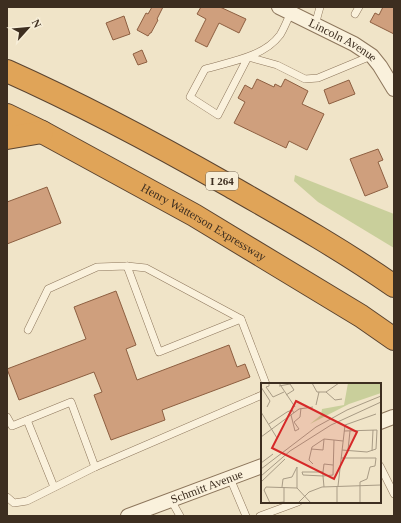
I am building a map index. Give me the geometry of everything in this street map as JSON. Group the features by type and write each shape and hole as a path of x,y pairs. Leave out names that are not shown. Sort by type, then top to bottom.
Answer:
{"highway":[{"path":"7,59 43,87"},
{"name":"I 264","path":"7,71 43,87 146,138 294,222 394,286"},
{"name":"Henry Watterson Expressway","path":"7,115 42,132 218,230 361,316 394,339"},
{"path":"7,138 42,132"}],"street":[{"name":"Lincoln Avenue","path":"285,10 354,44 372,56 394,89"},
{"name":"Schmitt Avenue","path":"128,516 261,466"}],"lane":[{"path":"315,25 320,7"},
{"path":"355,14 359,7"},
{"path":"248,57 218,115 190,97 205,70 248,57 270,46 280,35 285,10"},
{"path":"248,57 278,65 305,79 318,78 372,56"},
{"path":"126,266 159,352 241,319"},
{"path":"28,330 48,289 97,267 126,266 146,268 241,319 266,383"},
{"path":"7,497 14,503 27,501 95,467 261,395"},
{"path":"7,417 10,428 71,402 95,467"},
{"path":"27,420 54,487"},
{"path":"381,469 394,494"},
{"path":"230,478 246,516"},
{"path":"171,500 180,516"},
{"path":"260,516 295,503"}],"green space":[{"path":"295,175 394,214 394,248 318,202 294,181"}],"building":[{"path":"152,7 163,7 157,19 158,20 148,36 137,30 146,13 148,14"},
{"path":"201,7 220,7 246,19 239,33 219,23 207,47 195,41 206,19 197,14"},
{"path":"383,7 394,7 394,34 370,22 375,13 379,15"},
{"path":"124,16 130,34 113,40 106,23"},
{"path":"142,50 147,62 138,65 133,54"},
{"path":"257,79 274,87 275,84 281,87 285,79 308,91 302,104 324,114 307,150 289,141 286,148 234,123 245,102 238,98 245,85 252,89"},
{"path":"349,80 355,94 329,104 324,90"},
{"path":"378,149 383,160 378,162 388,187 365,196 350,159"},
{"path":"47,187 61,223 7,244 7,202"},
{"path":"116,291 136,345 126,349 137,380 229,345 237,367 245,364 250,377 162,410 165,420 111,440 94,395 102,392 94,372 19,400 7,369 86,339 74,307"}]}
